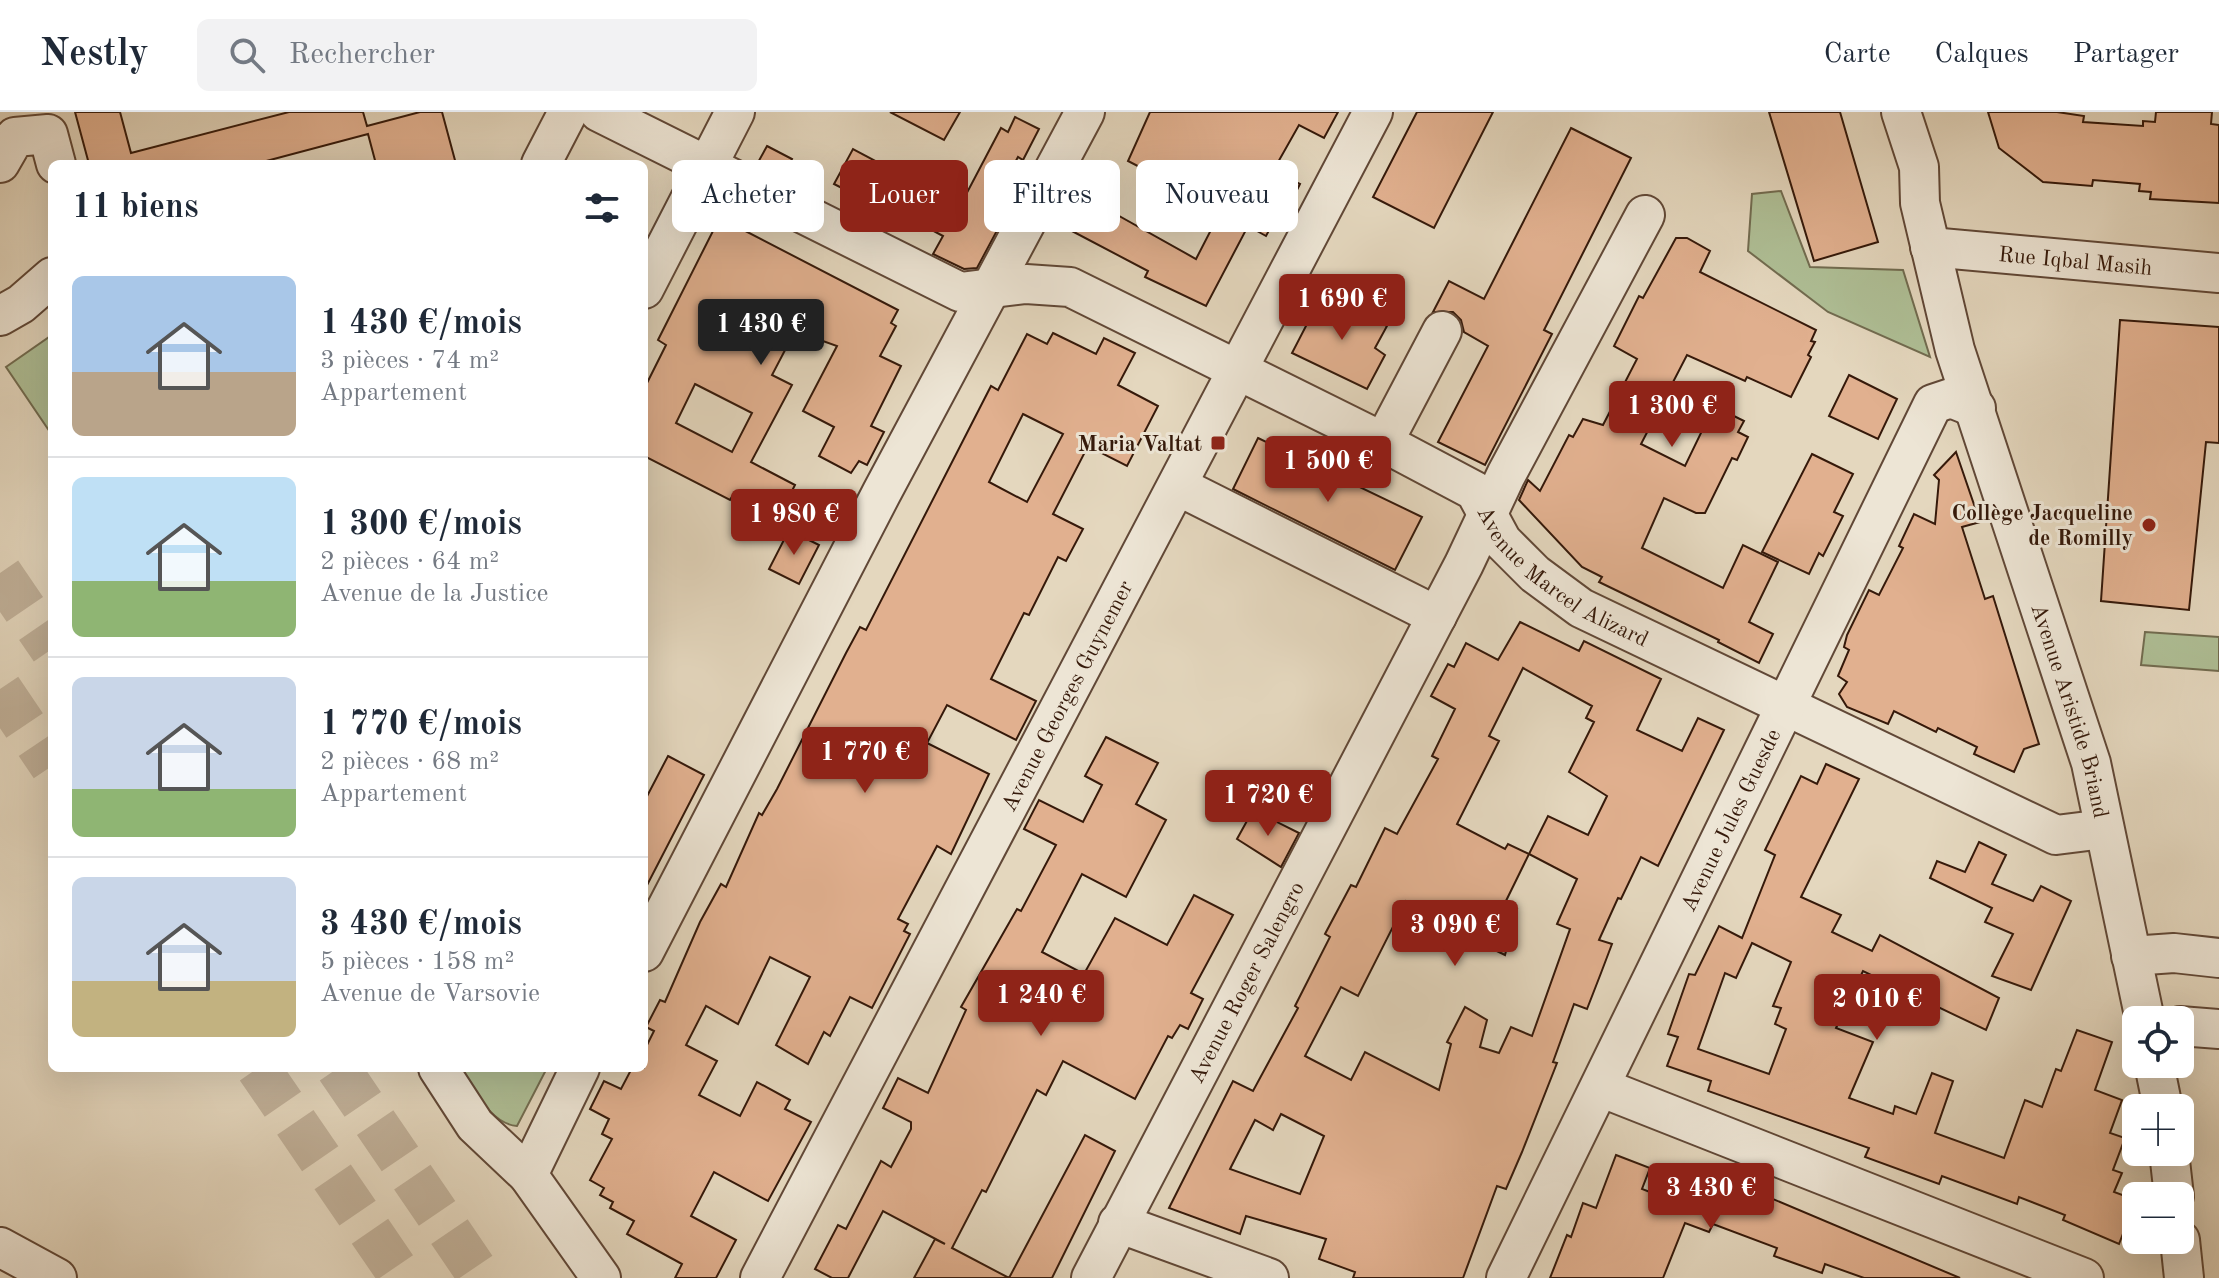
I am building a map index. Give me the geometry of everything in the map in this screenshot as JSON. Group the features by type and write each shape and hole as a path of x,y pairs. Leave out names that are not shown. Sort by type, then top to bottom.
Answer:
{"street":[{"path":"543,160 568,112"},
{"name":"Avenue Marcel Alizard","path":"599,112 691,160"},
{"path":"710,160 735,112"},
{"path":"648,944 882,492 1085,112"},
{"name":"Avenue Georges Guynemer","path":"760,1278 1373,112"},
{"name":"Avenue Aristide Briand","path":"1901,112 1919,167 1942,199 1943,249 1978,345 1976,408 2091,763 2142,1006"},
{"path":"0,163 15,137 48,134 55,160"},
{"name":"Avenue Roger Salengro","path":"1091,1278 1645,215"},
{"name":"Avenue Marcel Alizard","path":"824,226 960,292 1026,284 1070,287 1239,369 1475,491 1502,541 1535,574 1581,608 2056,835 2104,829"},
{"path":"648,281 673,232"},
{"name":"Rue Iqbal Masih","path":"1943,249 2219,273"},
{"path":"0,316 21,304 48,280"},
{"path":"1383,443 1442,331"},
{"name":"Avenue Jules Guesde","path":"1506,1278 1933,404 1951,398 1976,408"},
{"path":"1178,486 1437,616"},
{"path":"2131,956 2174,953 2219,958"},
{"path":"2194,1027 2219,1029"},
{"path":"441,1072 475,1125 528,1175 601,1278"},
{"path":"528,1175 578,1072"},
{"path":"1600,1087 2084,1278"},
{"path":"1118,1223 1269,1278"},
{"path":"0,1247 57,1278"},
{"path":"2181,1254 2184,1278"}],"green space":[{"path":"1781,191 1810,267 1903,270 1930,357 1828,312 1748,251 1752,194"},
{"path":"48,338 48,429 6,367"},
{"path":"2145,632 2219,637 2219,671 2141,665"},
{"path":"463,1072 545,1072 517,1126 499,1119 477,1095"}],"building":[{"path":"75,112 120,112 131,153 289,112 363,112 367,126 420,112 442,112 455,160 375,160 368,134 270,160 88,160"},
{"path":"890,112 960,112 944,140"},
{"path":"1150,112 1338,112 1324,138 1299,125 1279,160 1136,160 1136,165 1128,161"},
{"path":"1417,112 1493,112 1434,228 1373,197"},
{"path":"1769,112 1840,112 1878,242 1814,261"},
{"path":"1988,112 2057,112 2084,116 2083,122 2143,126 2143,121 2155,122 2156,112 2212,112 2211,124 2219,125 2219,203 2150,199 2151,192 2139,191 2140,184 2093,180 2092,186 2043,182 1999,148"},
{"path":"1015,117 1039,129 1023,160 1018,157 1016,160 984,160 1001,128 1008,132"},
{"path":"1571,128 1631,158 1544,330 1552,334 1485,465 1438,442 1488,346 1464,332 1461,320 1453,312 1433,312 1449,281 1484,299"},
{"path":"767,146 792,159 792,160 759,160"},
{"path":"853,149 874,160 847,160"},
{"path":"984,160 984,232 996,232 977,268 964,269 933,254 943,236 936,232 968,232 968,191"},
{"path":"840,173 840,187 834,184"},
{"path":"1120,216 1136,225 1136,232 1148,232 1196,259 1210,232 1245,232 1206,306 1145,277 1148,271 1074,232 1120,232"},
{"path":"712,232 747,232 898,310 891,323 896,326 880,356 901,366 871,426 884,432 867,465 859,461 851,473 819,456 834,427 803,411 837,346 795,331 772,375 792,385 751,462 795,485 779,516 734,493 730,500 648,458 648,381 666,345 658,340","holes":["695,384 752,413 732,452 676,423"]},
{"path":"1676,238 1687,238 1710,251 1700,272 1816,330 1811,341 1815,342 1808,355 1811,357 1791,397 1687,355 1641,444 1685,466 1714,406 1744,421 1738,432 1748,437 1737,460 1732,458 1705,513 1696,513 1664,498 1642,548 1723,588 1743,545 1778,562 1749,622 1773,634 1759,663 1719,640 1599,582 1602,577 1582,567 1519,500 1528,480 1540,491 1569,435 1573,437 1583,419 1603,425 1637,359 1614,346 1639,296 1643,298"},
{"path":"1323,293 1387,326 1375,348 1385,355 1367,389 1292,353"},
{"path":"2120,320 2219,327 2219,443 2206,442 2189,610 2101,601"},
{"path":"1053,333 1096,354 1104,338 1135,353 1118,385 1158,406 1127,466 1088,446 1053,514 1083,529 1066,561 1058,557 1029,615 1024,613 991,679 1036,701 1016,740 947,705 927,743 989,774 951,854 937,846 898,919 908,924 904,931 910,934 872,1008 850,997 830,1036 824,1032 808,1064 776,1045 810,977 770,957 738,1024 706,1006 686,1045 717,1061 699,1095 740,1116 757,1082 790,1100 785,1109 811,1122 768,1201 714,1172 691,1216 736,1240 716,1278 675,1278 682,1264 627,1234 634,1221 610,1208 613,1202 600,1195 604,1188 590,1180 612,1139 602,1134 609,1119 590,1109 604,1081 621,1089 630,1072 648,1072 648,1043 654,1031 648,1028 648,1023 660,1000 665,1002 700,922 721,884 726,887 759,813 762,815 777,789 860,627 866,630 991,386 998,390 1027,334 1047,344","holes":["1023,414 1063,434 1027,502 989,482"]},
{"path":"1849,375 1897,399 1878,439 1829,416"},
{"path":"1258,438 1422,517 1395,570 1233,489"},
{"path":"1956,452 1980,522 1962,527 1985,599 1993,596 2039,744 2024,749 2014,772 1974,754 1977,747 1938,728 1936,732 1894,711 1888,724 1847,707 1839,694 1847,682 1838,676 1849,650 1844,647 1847,635 1869,590 1879,595 1903,548 1899,546 1914,514 1935,524 1939,480 1934,475"},
{"path":"1812,454 1853,474 1834,512 1843,516 1823,556 1819,553 1809,574 1762,552"},
{"path":"789,530 819,545 799,584 769,569"},
{"path":"1520,622 1579,651 1584,641 1661,679 1637,730 1682,751 1698,718 1724,730 1658,866 1641,857 1621,899 1618,898 1599,940 1612,944 1587,1009 1574,1004 1553,1062 1557,1063 1522,1152 1506,1189 1497,1186 1463,1278 1353,1278 1355,1272 1319,1259 1326,1239 1246,1216 1240,1234 1169,1208 1233,1081 1253,1091 1298,1008 1295,1006 1330,937 1325,934 1351,885 1356,887 1385,828 1397,834 1438,759 1432,756 1455,709 1431,696 1448,664 1454,667 1466,643 1498,660","holes":["1523,668 1592,706 1586,718 1594,722 1569,772 1607,796 1588,835 1548,816 1529,854 1508,844 1505,849 1457,824 1499,741 1489,736","1529,854 1577,879 1557,924 1570,929 1532,1036 1511,1027 1499,1053 1480,1047 1487,1020 1465,1007 1447,1042 1451,1044 1439,1090 1365,1052 1351,1080 1305,1056 1341,987 1358,996 1406,901 1476,936 1474,940 1505,955 1517,909 1504,905","1281,1114 1324,1136 1300,1194 1230,1169 1255,1120 1273,1130"]},
{"path":"1106,737 1158,763 1136,804 1166,820 1126,897 1082,874 1042,952 1084,974 1115,918 1167,945 1194,895 1233,915 1191,993 1203,999 1188,1029 1180,1025 1172,1038 1168,1036 1135,1099 1063,1061 1046,1095 1037,1090 986,1192 982,1190 952,1248 1009,1278 914,1278 935,1239 945,1244 883,1211 848,1278 832,1278 815,1269 838,1225 846,1229 881,1161 891,1167 911,1129 911,1122 883,1108 898,1078 928,1093 966,1010 961,1007 1017,909 1021,911 1056,845 1024,829 1039,800 1083,822 1102,785 1085,776"},
{"path":"668,756 704,775 648,883 648,794"},
{"path":"1826,764 1859,779 1801,897 1841,915 1832,932 1872,951 1880,935 1999,998 1986,1030 1863,971 1836,1028 1873,1042 1849,1098 1893,1114 1895,1106 1916,1114 1932,1073 1953,1081 1935,1133 2004,1158 2025,1100 2042,1107 2056,1069 2061,1071 2077,1030 2112,1042 2095,1090 2122,1100 2110,1133 2122,1137 2113,1170 2122,1173 2114,1192 2122,1195 2122,1236 2119,1244 2063,1220 2065,1215 2019,1197 2017,1204 1942,1176 1939,1184 1865,1157 1869,1148 1708,1091 1711,1081 1667,1066 1678,1037 1668,1034 1689,974 1695,975 1719,926 1742,938 1775,855 1765,850 1801,776 1817,784","holes":["1752,943 1791,962 1773,1006 1781,1008 1775,1024 1786,1029 1769,1074 1698,1049 1725,973 1736,978"]},
{"path":"1253,810 1299,833 1281,867 1237,839"},
{"path":"1979,842 2006,855 1992,884 2033,901 2041,886 2071,901 2031,990 1992,976 2013,934 1985,922 1992,908 1930,878 1937,861 1965,872"},
{"path":"1085,1135 1115,1151 1052,1278 1009,1278"},
{"path":"1616,1155 1650,1168 1642,1189 1683,1205 1697,1167 1960,1278 1864,1278 1825,1264 1822,1273 1774,1256 1777,1248 1713,1224 1709,1232 1685,1223 1663,1278 1550,1278 1567,1235 1571,1237 1583,1203 1596,1208"}],"tunnel":[{"path":"0,573 48,643"},
{"path":"0,689 48,760"},
{"path":"261,1072 402,1278"},
{"path":"341,1072 481,1278"}],"place":[{"name":"Maria Valtat","path":"1218,443"},
{"name":"Collège Jacqueline de Romilly","path":"2149,525"}]}
